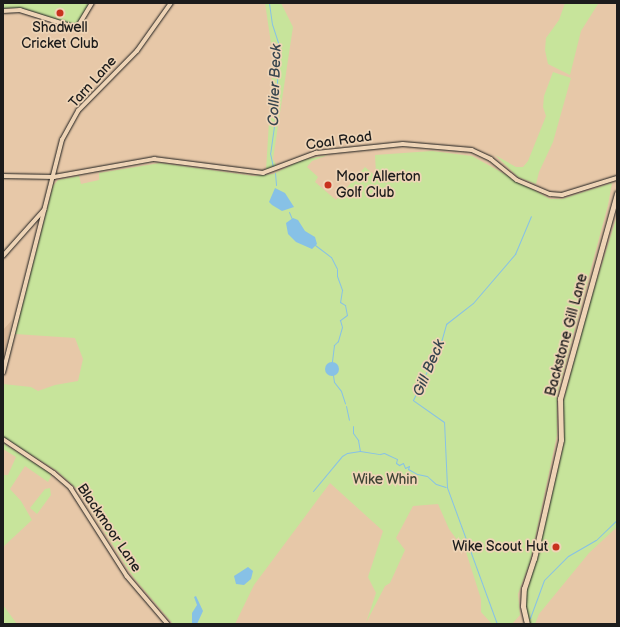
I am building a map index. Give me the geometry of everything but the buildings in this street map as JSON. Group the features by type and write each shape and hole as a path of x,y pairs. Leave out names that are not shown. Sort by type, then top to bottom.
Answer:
{"street":[{"path":"3,11 20,10 77,28 92,3"},
{"name":"Tarn Lane","path":"3,373 54,177 62,140 78,111 137,50 171,3"},
{"name":"Coal Road","path":"3,176 54,177 154,160 263,173 316,153 403,144 472,150 491,159 518,180 550,194 562,195 617,178"},
{"name":"Backstone Gill Lane","path":"527,624 523,597 559,453 561,440 560,399 617,194"},
{"path":"3,256 45,210"},
{"name":"Blackmoor Lane","path":"3,439 51,471 71,488 127,576 168,624"}],"shaded area":[{"path":"12,320 3,357 3,330"}],"green space":[{"name":"Shadwell Cricket Club","path":"3,3 90,3 76,26 21,8 3,9"},
{"path":"265,3 281,3 293,27 273,159 277,167 266,170 273,57"},
{"path":"565,3 598,4 581,31 570,75 548,64 545,50 546,38 559,20"},
{"path":"553,72 571,78 553,142 539,172 536,184 518,177 495,155 516,167 523,167 528,161 546,116 543,107 544,96"},
{"name":"Wike Whin","path":"432,151 472,156 550,199 562,199 612,183 608,205 557,395 557,435 530,562 518,594 520,615 512,624 492,624 481,612 481,599 466,552 449,529 438,504 413,506 396,538 405,550 390,583 385,586 366,623 376,593 368,577 383,531 330,483 254,585 235,624 173,624 134,578 78,490 57,471 3,437 3,384 31,387 38,391 55,385 78,381 83,359 75,338 15,334 53,186 58,180 79,176 81,184 99,180 99,173 160,163 254,176 273,174 302,160 328,155 312,161 307,167 318,177 315,182 336,200 365,167 381,181 383,180 376,173 375,155"},
{"path":"617,216 617,527 589,553 539,614 535,624 529,624 526,616 525,591 537,558 564,443 563,403 585,318"},
{"path":"3,443 50,473 51,476 48,482 25,466 10,489 21,501 32,520 3,547 3,475 8,475 16,457 3,449"},
{"path":"50,488 51,495 37,514 30,508 45,489"},
{"path":"3,605 17,624 3,624"}],"water":[{"path":"275,188 285,193 294,207 282,211 269,202"},
{"path":"293,218 298,220 305,231 315,237 317,244 312,249 296,242 288,234 286,223"},
{"path":"332,362 337,364 339,369 337,374 332,376 327,374 325,369 327,364"},
{"path":"248,567 253,571 251,579 244,585 236,584 234,576"},
{"path":"196,596 203,611 197,624 192,624 192,613 197,605 194,597"}],"waterway":[{"name":"Collier Beck","path":"269,3 272,24 279,46 275,119 270,153 273,167"},
{"name":"Collier Beck","path":"275,173 276,185"},
{"name":"Collier Beck","path":"289,212 292,219"},
{"name":"Gill Beck","path":"497,624 447,487 444,422 413,400 441,342 446,324 473,303 515,254 531,216"},
{"name":"Collier Beck","path":"315,245 331,257 337,269 337,276 342,290 340,302 345,305 347,315 340,320 342,327 338,341 334,345 332,362"},
{"name":"Collier Beck","path":"333,375 334,382 341,391 345,403"},
{"name":"Collier Beck","path":"346,406 349,420"},
{"name":"Collier Beck","path":"353,426 353,433 358,440 360,451 380,454 384,453 397,459 396,463 399,465 403,463 405,468 409,466 408,469 417,474 427,476 436,484 446,487"},
{"path":"313,491 342,456 347,453 360,451"},
{"path":"530,618 544,580 568,556 596,540 617,520"}],"place":[{"name":"Shadwell Cricket Club","path":"60,13"},
{"name":"Moor Allerton Golf Club","path":"328,185"},
{"name":"Wike Scout Hut","path":"556,547"}]}
